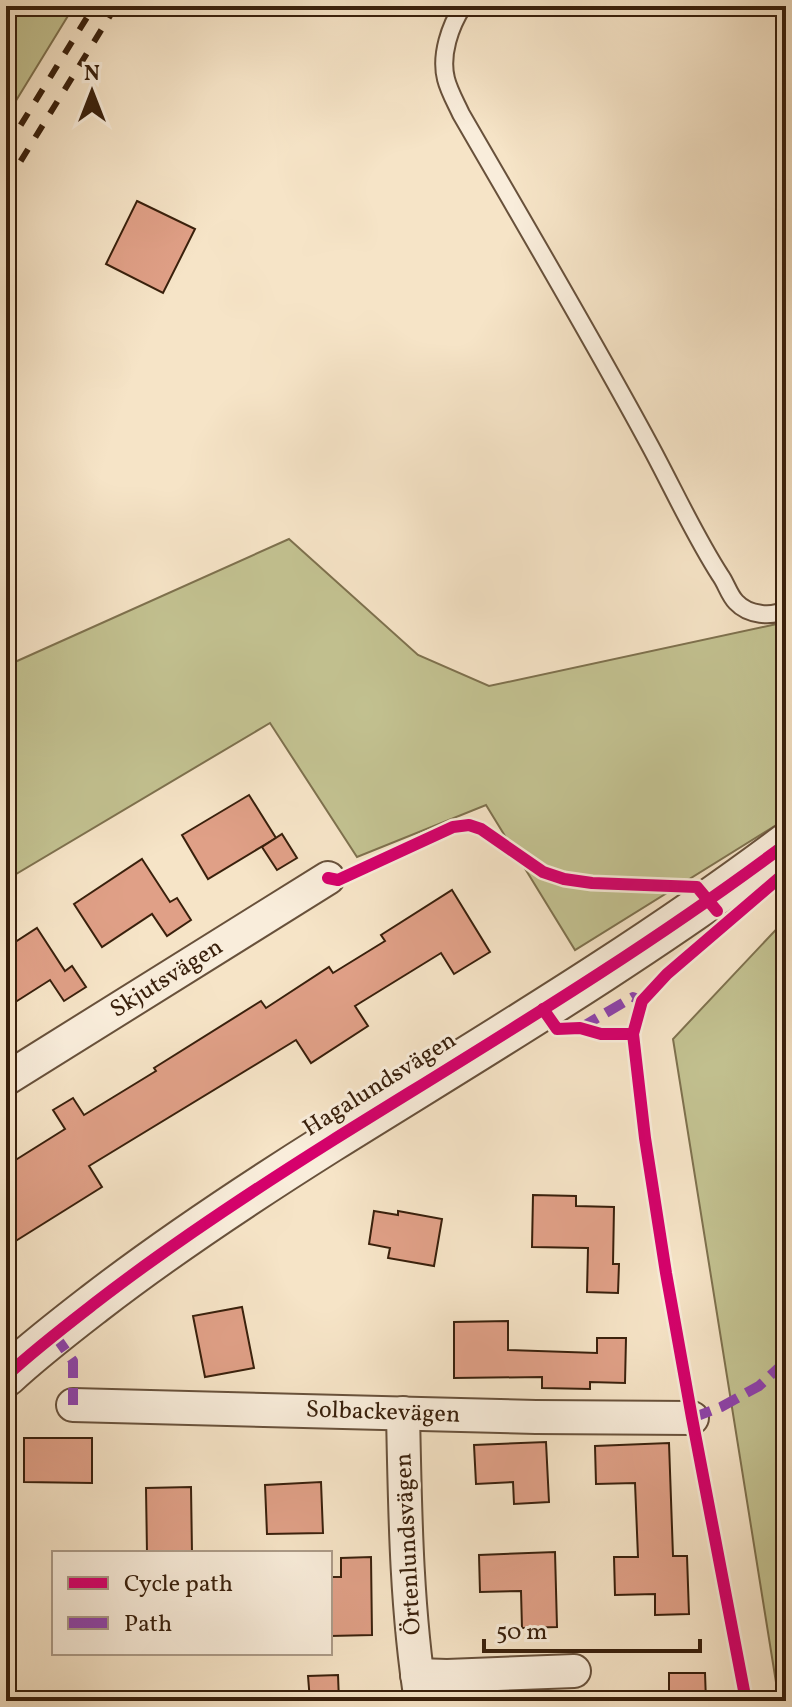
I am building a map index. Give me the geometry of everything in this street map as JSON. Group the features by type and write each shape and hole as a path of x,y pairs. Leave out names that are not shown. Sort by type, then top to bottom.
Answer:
{"street":[{"name":"Hagalundsvägen","path":"6,1376 30,1353 153,1258 287,1169 600,973 731,886 786,844"},
{"name":"Skjutsvägen","path":"6,1079 328,878"},
{"name":"Solbackevägen","path":"73,1405 692,1418"},
{"name":"Örtenlundsvägen","path":"403,1413 406,1538 419,1688 447,1676 574,1671"}],"lane":[{"path":"463,6 449,33 444,65 446,80 461,114 617,385 706,554 736,602 765,615 786,609"}],"shaded area":[{"path":"6,6 74,6 6,117"},
{"path":"289,539 418,655 489,686 786,622 786,819 575,950 486,805 357,857 270,723 6,880 6,666"},
{"path":"786,919 786,1701 779,1701 673,1039"}],"building":[{"path":"137,201 195,229 163,293 106,264"},
{"path":"249,795 276,838 208,879 182,835"},
{"path":"282,834 297,858 277,870 262,847"},
{"path":"142,859 170,902 177,898 191,920 167,936 152,914 102,947 74,904"},
{"path":"452,890 490,952 454,974 441,953 355,1006 368,1026 311,1063 296,1040 89,1166 102,1187 6,1247 6,1166 65,1129 53,1110 73,1098 84,1115 261,1001 266,1008 329,967 333,973 385,941 381,935"},
{"path":"37,928 65,971 72,966 86,987 64,1001 50,980 6,1008 6,948"},
{"path":"533,1195 576,1196 576,1206 614,1207 613,1264 619,1264 618,1293 587,1292 588,1248 532,1247"},
{"path":"374,1211 398,1215 398,1211 442,1219 434,1266 388,1258 390,1248 369,1244"},
{"path":"242,1307 254,1368 205,1377 193,1316"},
{"path":"508,1321 508,1350 597,1353 597,1338 626,1338 625,1383 590,1382 590,1389 542,1388 542,1377 454,1378 454,1322"},
{"path":"24,1438 92,1438 92,1483 24,1482"},
{"path":"546,1442 549,1502 514,1504 513,1482 476,1484 474,1445"},
{"path":"669,1443 673,1556 687,1556 689,1614 655,1615 655,1594 615,1595 614,1557 638,1557 635,1483 596,1484 595,1446"},
{"path":"321,1482 323,1533 267,1534 265,1485"},
{"path":"191,1487 192,1551 147,1551 146,1488"},
{"path":"555,1552 557,1627 522,1628 521,1591 480,1592 479,1555"},
{"path":"371,1557 372,1635 332,1636 332,1577 341,1577 341,1558"},
{"path":"669,1673 705,1673 706,1701 669,1701"},
{"path":"338,1675 339,1701 310,1701 308,1676"}],"railway":[{"path":"6,149 94,6"},
{"path":"6,185 116,6"}],"marked path":[{"path":"580,1028 633,997 642,1001"},
{"path":"54,1334 73,1361 73,1405"},
{"path":"692,1418 721,1407 759,1386 786,1361"}],"cycle path":[{"path":"328,878 338,880 453,827 469,825 481,829 543,872 592,883 697,887 717,911"},
{"path":"6,1376 95,1303 210,1220 619,961 786,844"},
{"path":"746,1701 666,1273 633,1034 642,1001 667,974 786,872"},
{"path":"543,1009 557,1029 580,1028 601,1034 633,1034"}]}
